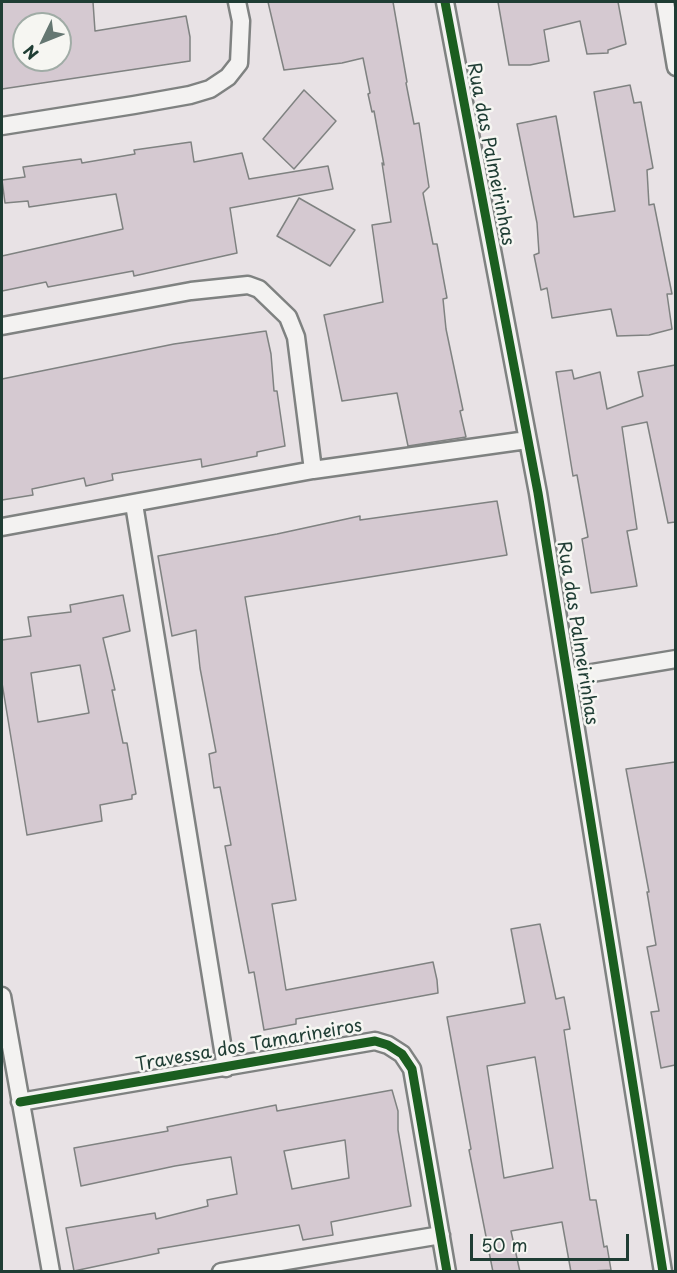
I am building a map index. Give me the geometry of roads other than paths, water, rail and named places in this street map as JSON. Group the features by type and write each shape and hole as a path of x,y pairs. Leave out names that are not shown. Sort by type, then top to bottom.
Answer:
{"street":[{"path":"2,126 134,105 210,89 228,77 239,63 241,21 237,2"},
{"name":"Rua das Palmeirinhas","path":"445,2 538,493 663,1272"},
{"path":"665,2 675,67"},
{"path":"2,326 191,291 248,285 259,290 288,317 296,337 313,470"},
{"path":"2,527 313,470 527,440"},
{"path":"134,504 226,1068"},
{"path":"568,677 675,659"},
{"path":"2,996 51,1272"},
{"name":"Travessa dos Tamarineiros","path":"20,1102 375,1041 388,1046 402,1054 412,1069 447,1272"},
{"path":"221,1272 441,1235"}]}
